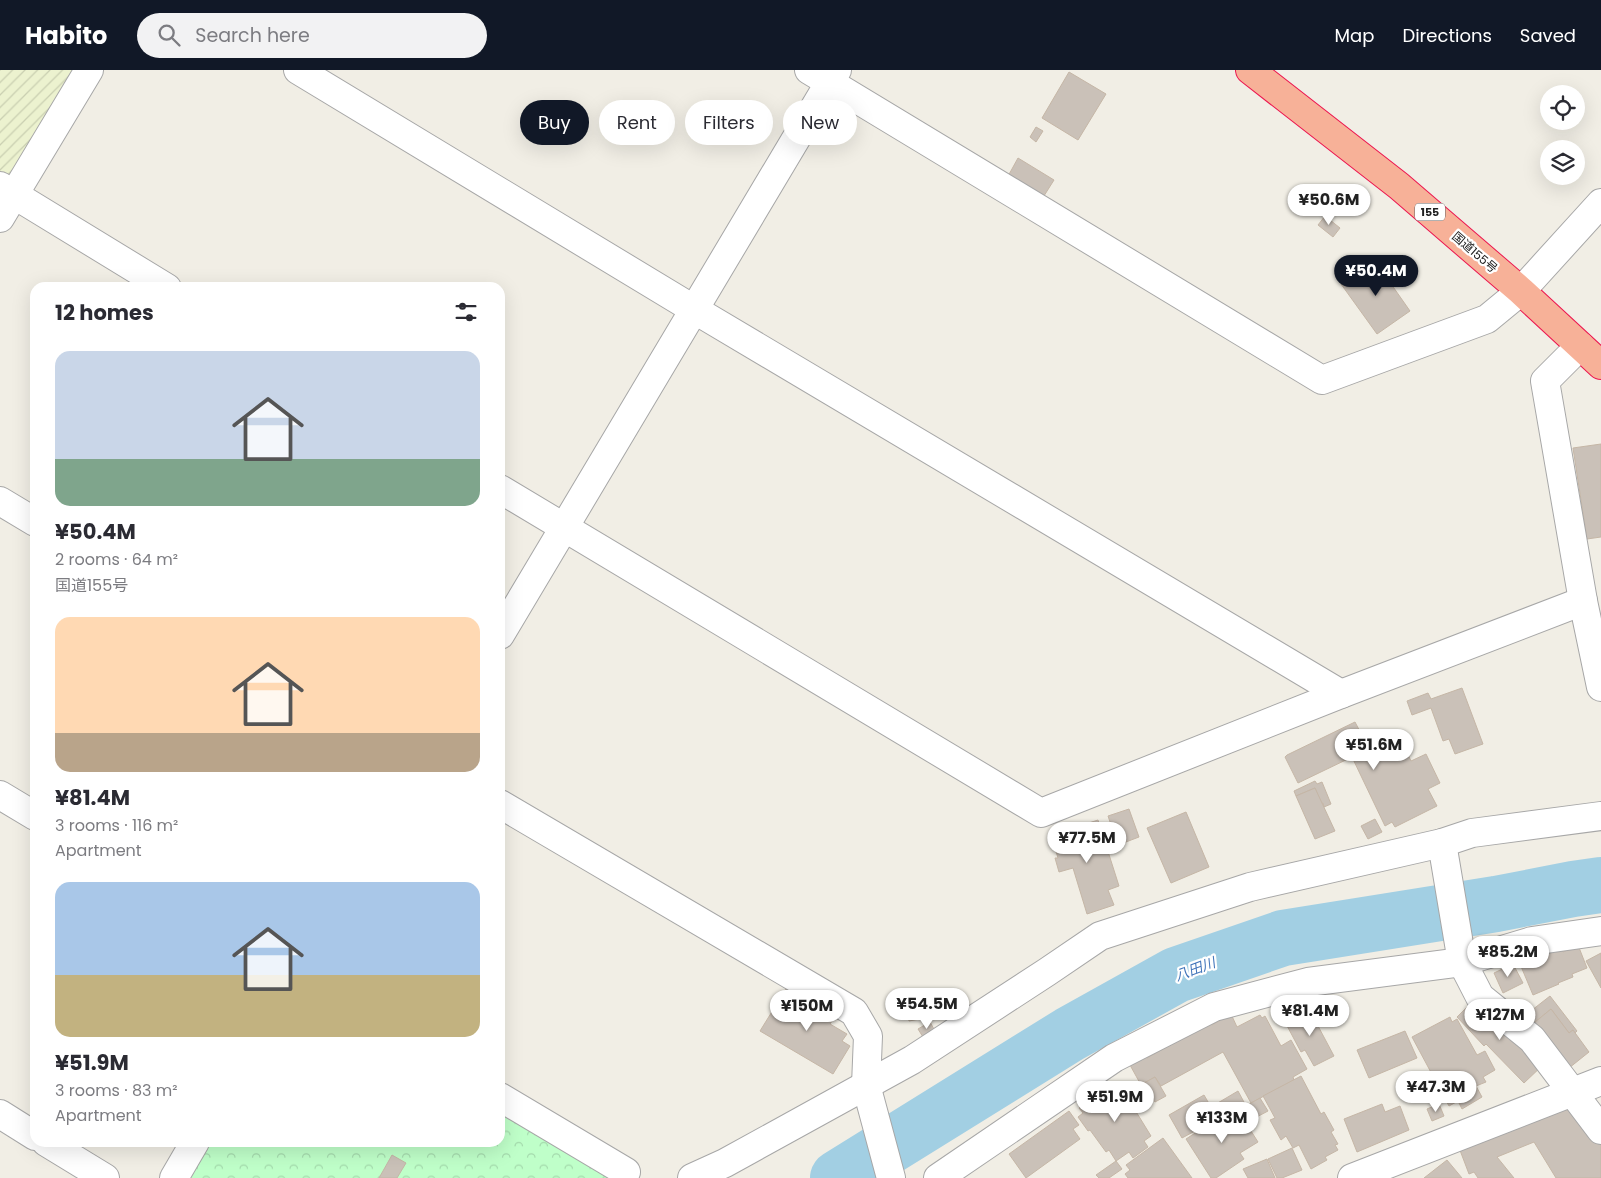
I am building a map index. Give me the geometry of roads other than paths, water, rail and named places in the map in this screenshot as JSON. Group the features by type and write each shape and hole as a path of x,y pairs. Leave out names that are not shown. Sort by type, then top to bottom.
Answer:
{"highway":[{"name":"国道155号","path":"1250,70 1399,186 1521,291 1601,365"}],"street":[{"path":"0,218 7,191 89,70"},
{"path":"298,70 695,310 1341,694"},
{"path":"505,627 695,310 826,74 1322,380 1487,319 1521,291 1601,203"},
{"path":"7,191 157,282"},
{"path":"1580,346 1545,381 1583,601 1601,687"},
{"path":"505,492 1041,813 1341,694 1583,601"},
{"path":"0,501 30,519"},
{"path":"0,795 30,813"},
{"path":"505,807 854,1012 868,1036 867,1089 891,1178"},
{"path":"692,1178 725,1163 867,1089 1100,936 1250,887 1442,843 1472,833 1601,816"},
{"path":"1442,843 1460,955 1480,997 1532,1040 1601,1130"},
{"path":"938,1178 1114,1058 1214,1006 1308,982 1532,941 1601,931"},
{"path":"1352,1178 1601,1081"},
{"path":"505,1099 626,1172"},
{"path":"0,1114 30,1133"},
{"path":"54,1147 105,1178"},
{"path":"174,1178 192,1147"}],"waterway":[{"name":"八田川","path":"838,1178 1070,1034 1176,975 1283,938 1601,885"}]}
